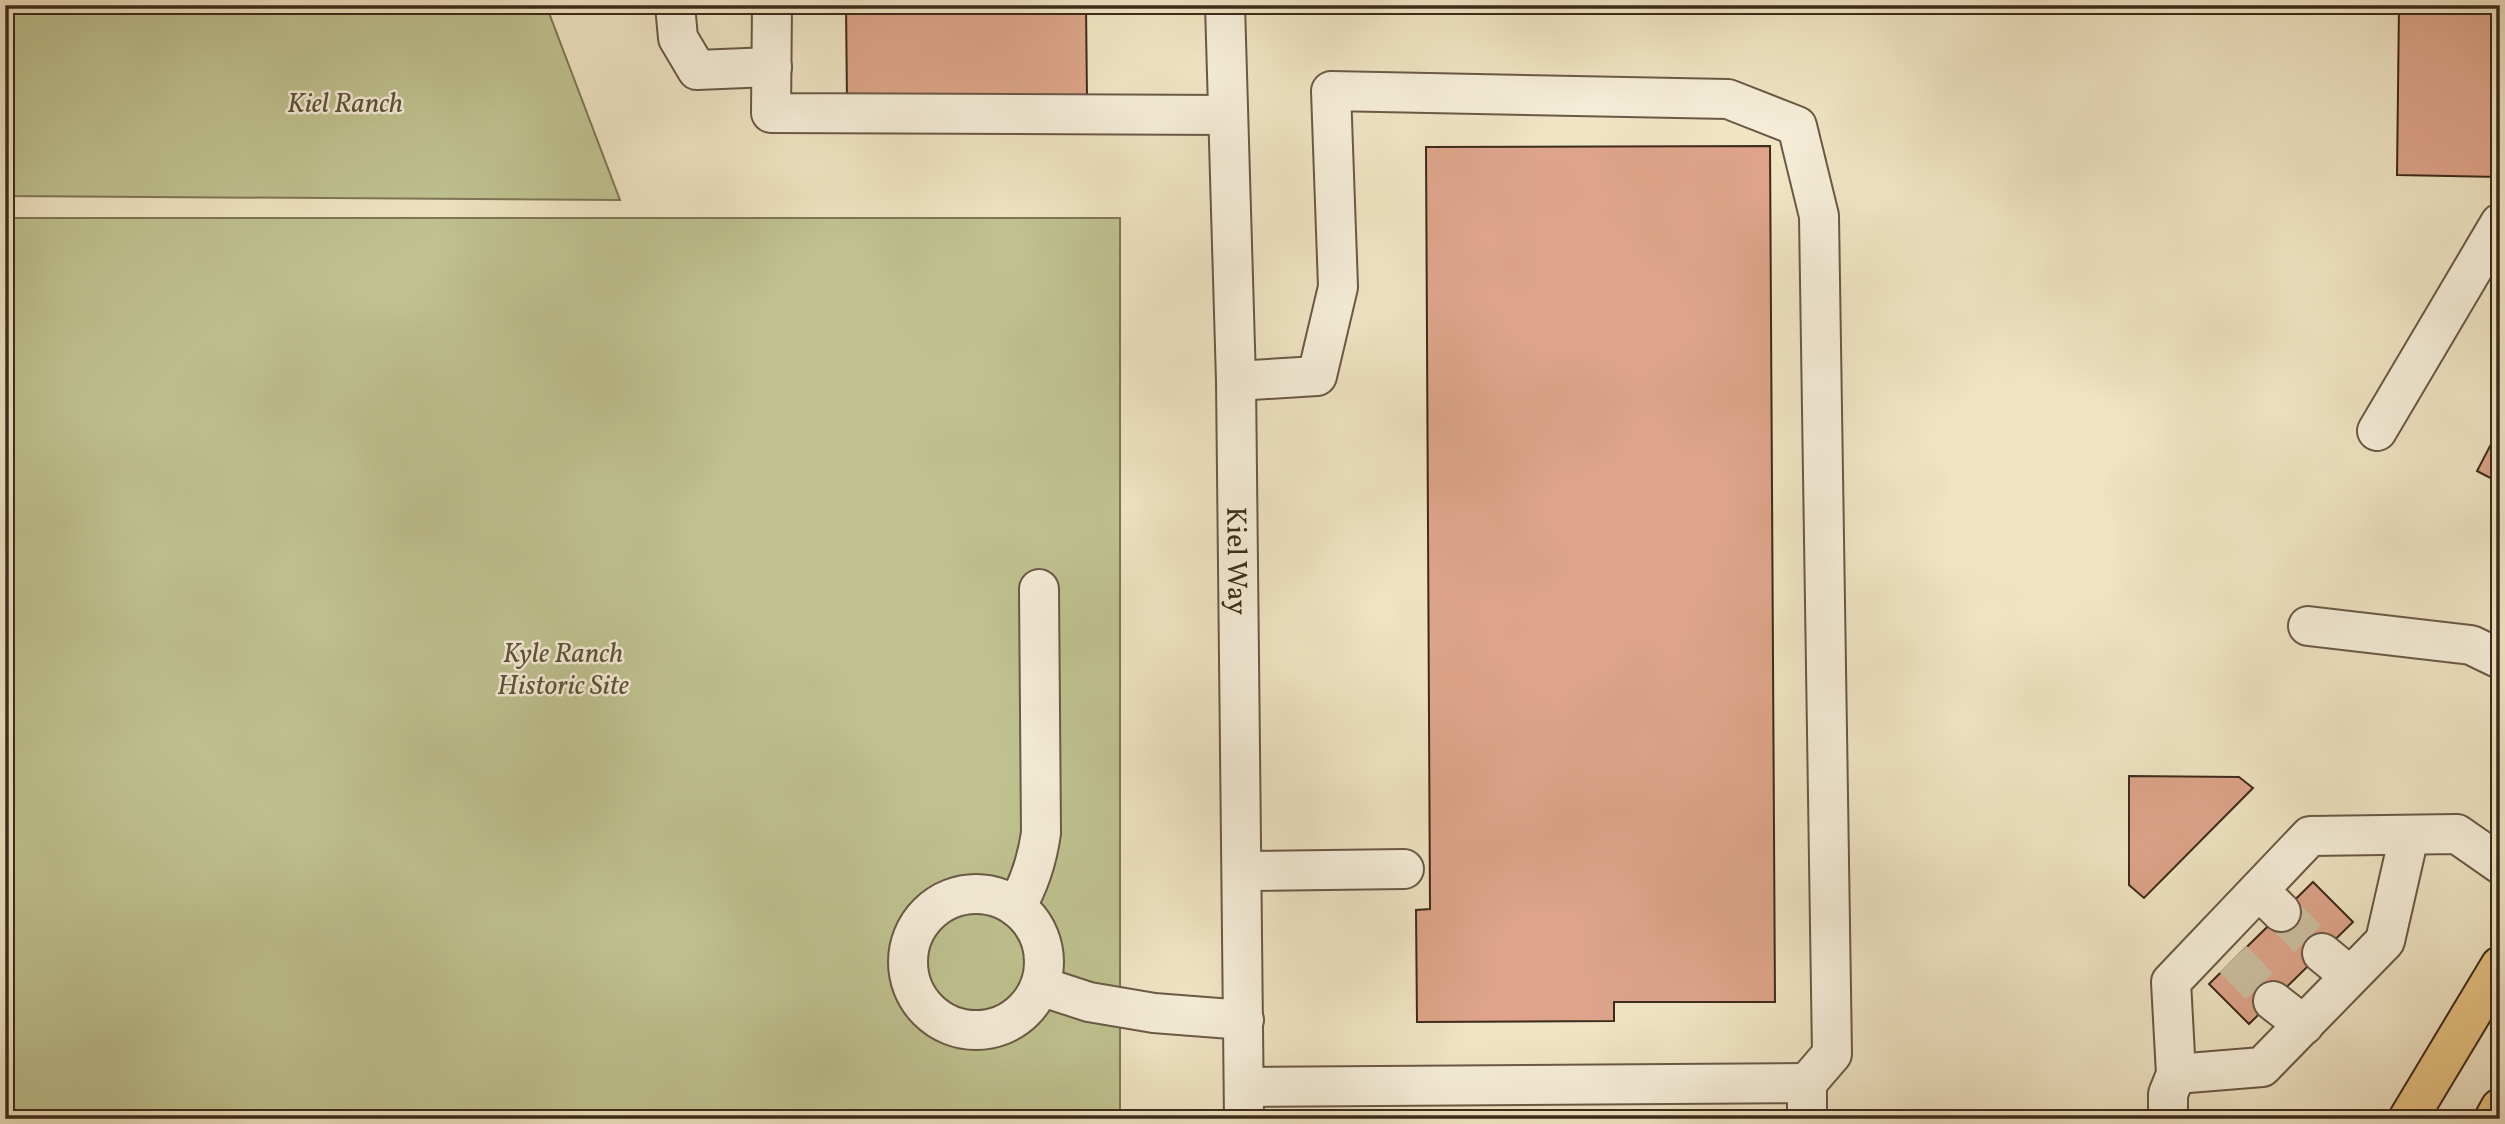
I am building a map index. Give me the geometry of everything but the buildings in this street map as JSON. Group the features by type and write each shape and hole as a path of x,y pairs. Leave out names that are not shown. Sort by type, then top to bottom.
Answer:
{"main road":[{"path":"2408,1119 2500,966"},
{"path":"2494,1119 2500,1108"}],"street":[{"path":"675,5 678,38 697,70 772,67"},
{"path":"772,5 771,113 1227,115"},
{"name":"Kiel Way","path":"1225,5 1236,381 1244,1103"},
{"path":"1236,381 1317,376 1338,287 1331,91 1728,100 1797,126 1819,216 1832,1054 1807,1101 1244,1103"},
{"path":"2377,431 2500,223"},
{"path":"1016,907 1029,885 1037,861 1041,833 1039,589"},
{"path":"2308,625 2471,645 2500,659"},
{"path":"2168,1119 2168,1094 2176,1074 2171,982 2223,949 2270,901 2310,836 2457,834 2500,864"},
{"path":"2176,1074 2262,1067 2304,1025 2336,964 2385,941 2409,836"},
{"path":"1243,871 1404,869"},
{"path":"974,894 996,897 1016,907 1032,923 1042,943 1045,964 1040,986 1029,1006 1012,1021 990,1030 967,1030 945,1023 926,1010 913,991 908,969 909,946 918,925 933,909 953,898 974,894"},
{"path":"1040,986 1089,1002 1154,1013 1244,1020"},
{"path":"2273,1001 2304,1025"}],"green space":[{"name":"Kiel Ranch","path":"5,5 546,5 620,200 5,196"},
{"name":"Kyle Ranch Historic Site","path":"5,218 1120,218 1120,1119 5,1119"}],"tunnel":[{"path":"2281,912 2322,953"},
{"path":"2233,959 2273,1001"}]}
